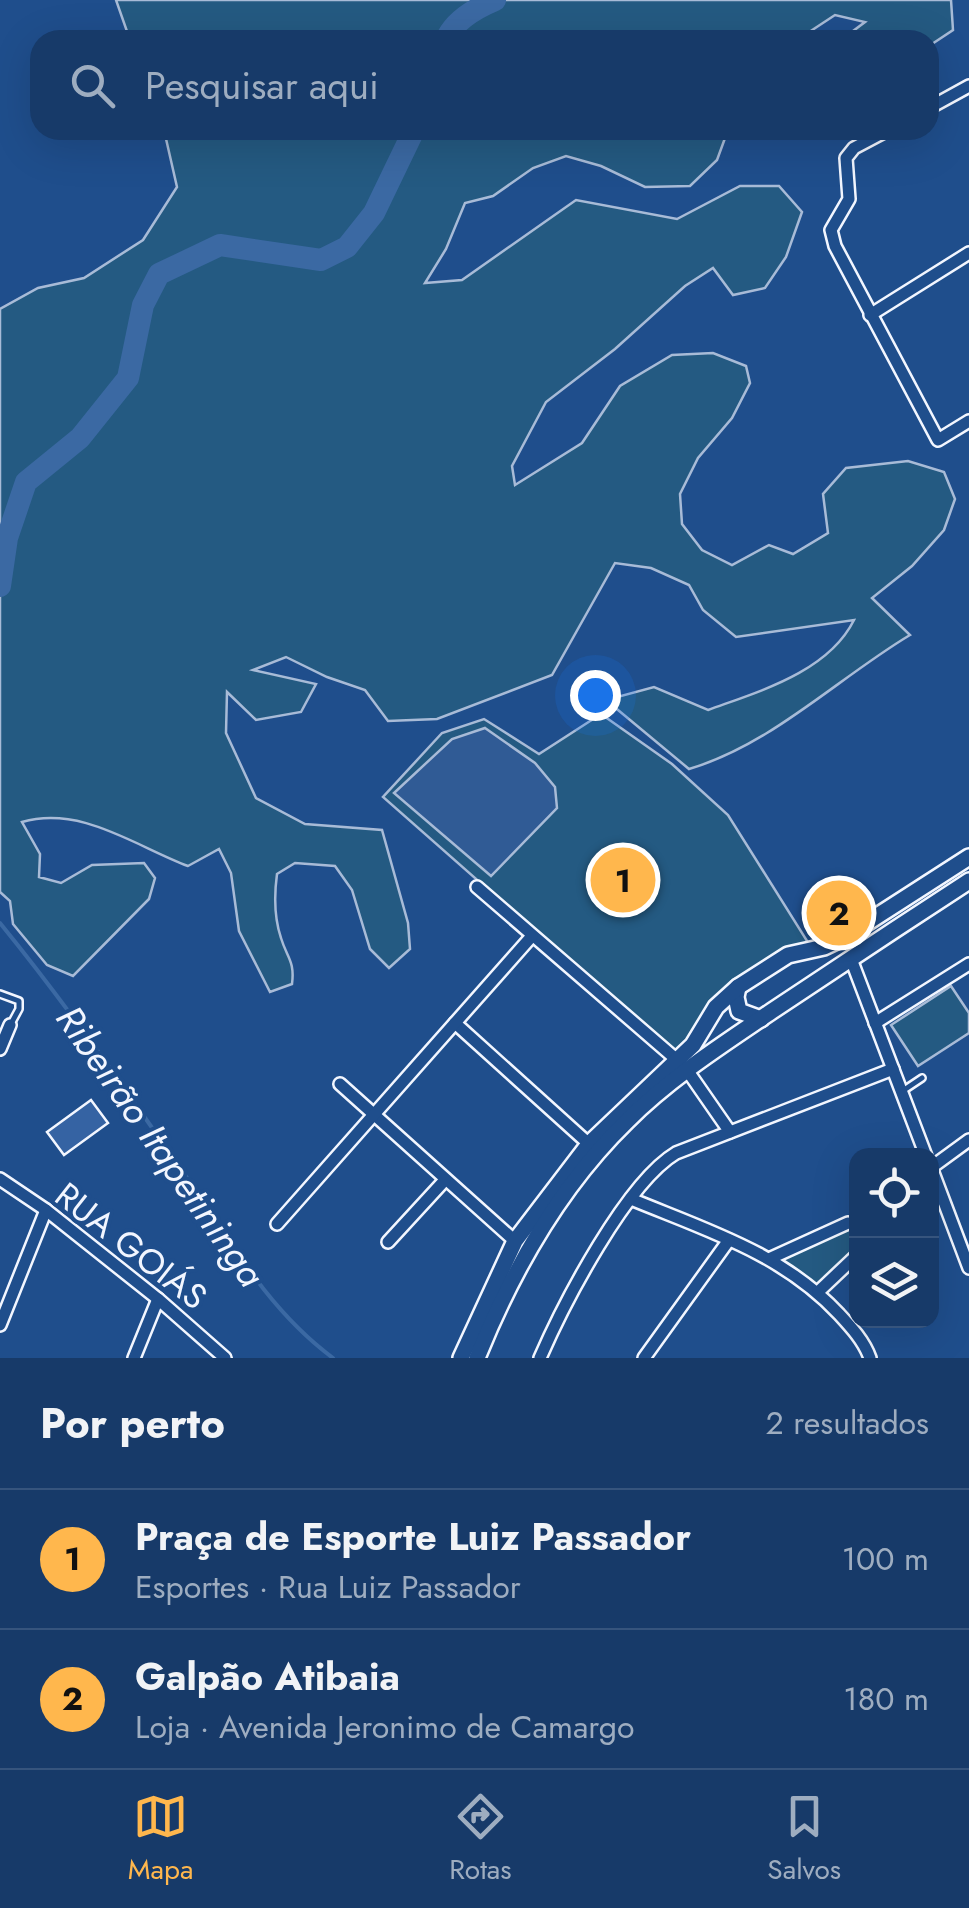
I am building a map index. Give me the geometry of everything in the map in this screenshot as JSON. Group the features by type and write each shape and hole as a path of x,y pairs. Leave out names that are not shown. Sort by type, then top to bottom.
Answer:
{"main road":[{"path":"477,1358 520,1266 572,1184 625,1122 682,1065 716,1007 738,987 788,955 843,938 969,857"},
{"path":"461,1358 515,1241 589,1144 682,1065 761,1019 969,880"},
{"path":"808,951 818,958 822,969 818,980"},
{"path":"738,987 739,1011 761,1019"}],"street":[{"path":"939,102 969,86"},
{"path":"869,140 846,158 850,199 832,230 835,246 938,440 969,421"},
{"path":"870,315 969,254"},
{"path":"478,888 682,1065 730,1132"},
{"path":"277,1224 532,936"},
{"path":"851,959 923,1148"},
{"path":"876,1023 967,969"},
{"path":"455,1023 589,1144"},
{"path":"0,1048 10,1025"},
{"path":"540,1358 591,1259 662,1162 893,1069"},
{"path":"340,1084 515,1241"},
{"path":"939,1163 969,1140"},
{"name":"RUA GOIÁS","path":"0,1179 46,1210 158,1299 225,1358"},
{"path":"388,1242 445,1180"},
{"path":"939,1187 969,1268"},
{"path":"631,1200 771,1258 818,1292 864,1354"},
{"path":"0,1325 46,1210"},
{"path":"771,1258 849,1223"},
{"path":"644,1358 729,1240"},
{"path":"818,1292 849,1263"},
{"path":"134,1358 158,1299"}],"lane":[{"path":"0,994 19,1001 20,1009 10,1025"},
{"path":"902,1092 922,1078"}],"shaded area":[{"path":"116,0 951,0 953,30 939,39 939,30 854,30 865,22 835,15 812,30 126,30"},
{"path":"166,140 724,140 717,160 690,186 645,187 601,166 566,156 533,168 493,196 465,203 446,249 425,283 462,280 576,200 677,219 740,186 779,186 802,212 786,257 765,288 733,295 713,268 685,286 615,349 546,402 512,466 515,485 582,443 620,386 672,355 713,353 746,366 750,383 732,418 698,458 680,494 682,524 702,550 732,565 769,545 793,554 828,533 823,494 846,468 908,461 944,472 955,499 944,530 912,566 872,598 910,635 748,744 689,769 606,700 654,687 708,710 770,687 810,666 828,653 854,620 736,637 703,610 689,585 651,568 615,563 552,675 437,719 388,721 365,690 286,657 253,670 316,684 301,712 256,720 227,692 226,733 256,798 305,824 382,830 408,923 410,949 389,968 370,949 352,890 335,866 295,863 277,874 275,898 292,984 270,992 239,931 231,873 219,849 188,866 86,823 44,818 22,822 40,854 39,877 61,883 92,865 144,863 155,878 149,899 73,976 47,965 13,924 10,901 0,892 0,309 38,288 84,278 143,240 177,187"},
{"path":"601,714 672,764 728,815 809,944 785,948 676,1055 383,797 442,733 484,719 539,754"},
{"path":"485,728 535,763 555,787 557,808 491,876 394,793 452,739"},
{"path":"951,986 969,1013 969,1033 918,1066 891,1025"},
{"path":"849,1226 849,1257 817,1289 775,1258"}],"building":[{"path":"91,1100 108,1123 64,1155 47,1132"}],"waterway":[{"path":"452,30 473,11 495,0"},
{"path":"0,586 7,538 26,482 80,438 128,378 143,305 159,274 220,245 321,260 347,247 374,213 409,140"},
{"name":"Ribeirão Itapetininga","path":"0,923 118,1079 269,1296 333,1358"}],"place":[{"name":"Praça de Esporte Luiz Passador","path":"623,880"},
{"name":"Galpão Atibaia","path":"839,913"}]}
